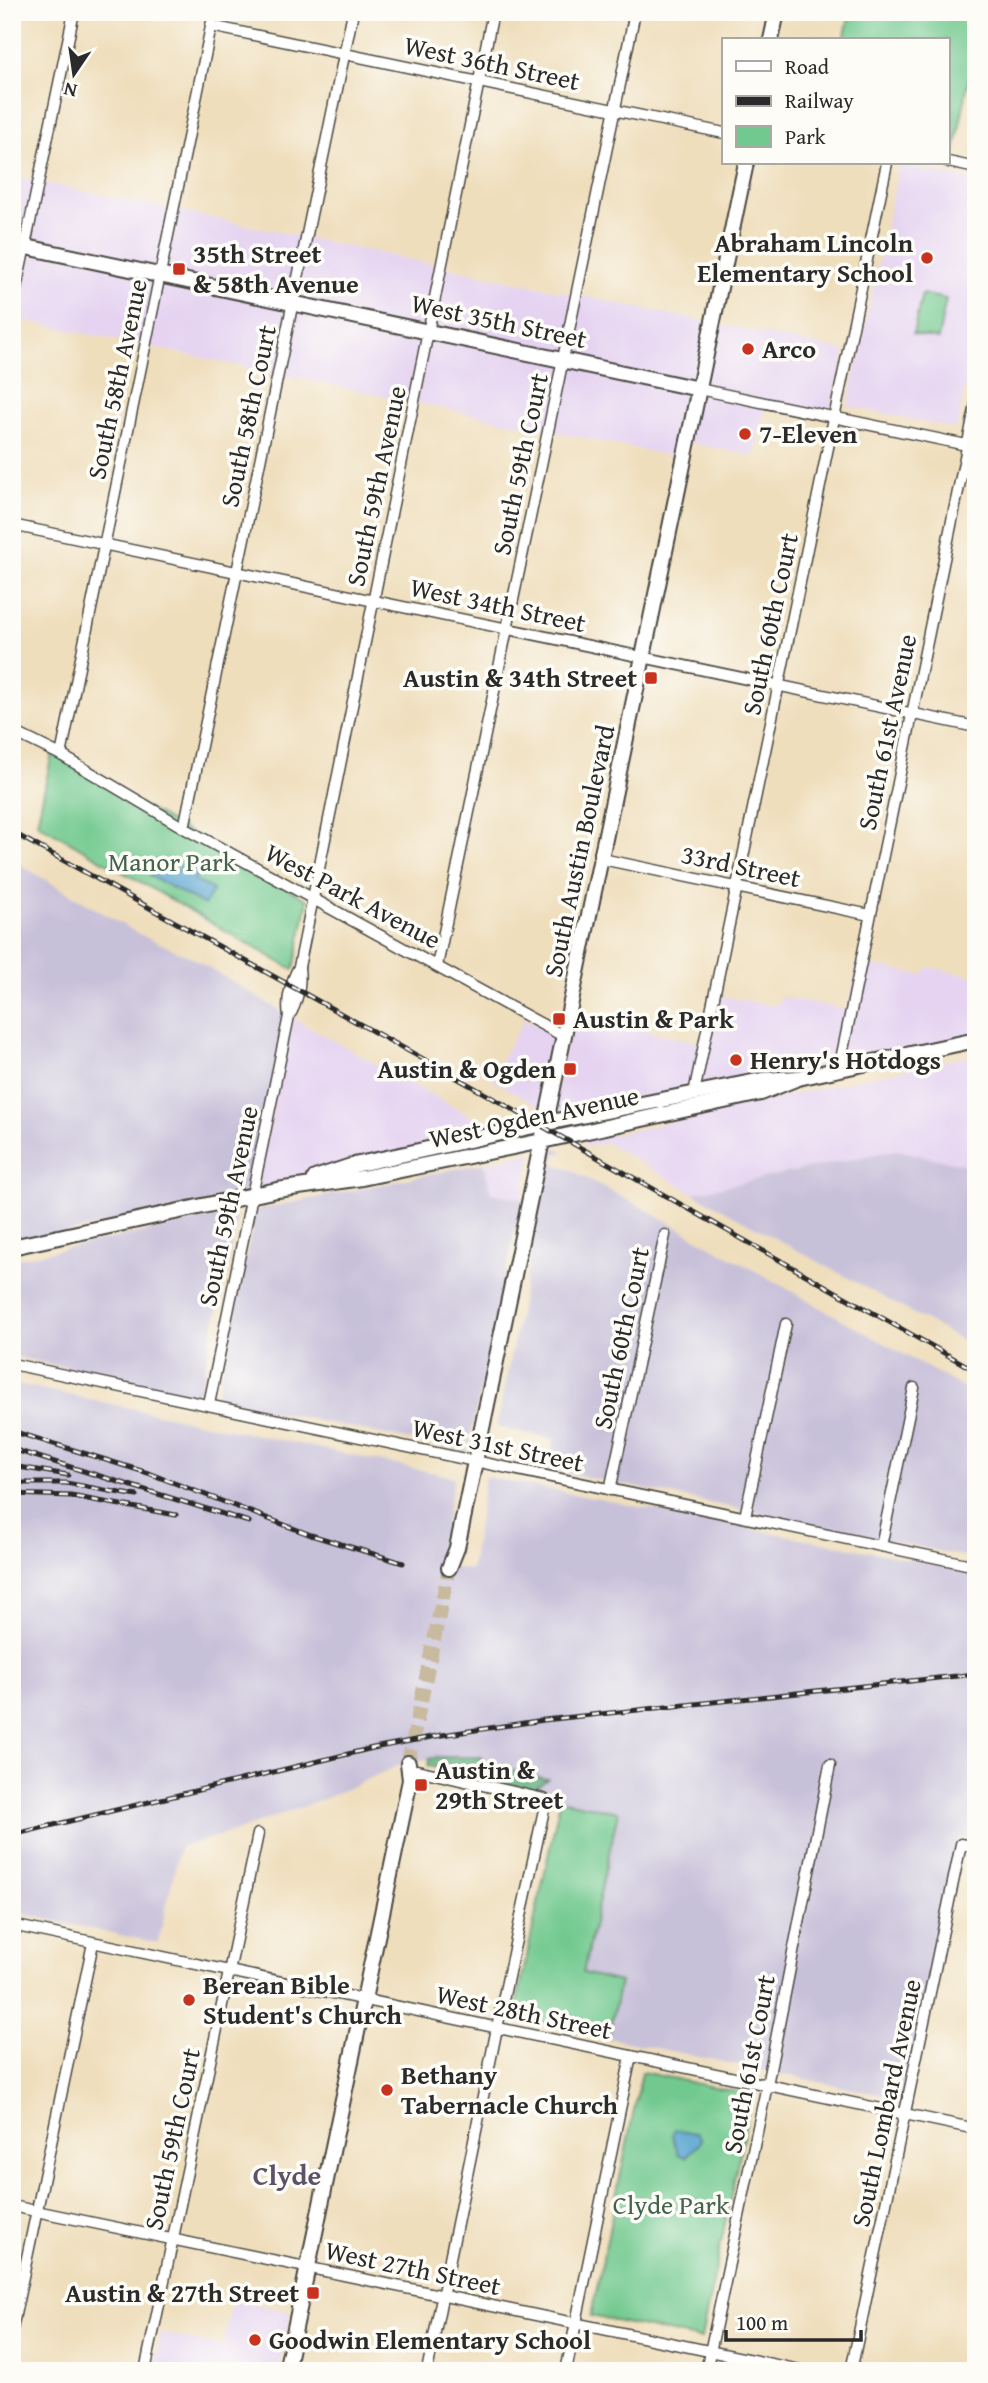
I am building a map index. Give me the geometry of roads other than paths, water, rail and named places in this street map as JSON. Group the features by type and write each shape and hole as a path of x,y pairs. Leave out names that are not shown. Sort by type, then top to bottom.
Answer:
{"street":[{"path":"12,308 19,245 74,12"},
{"name":"South 58th Avenue","path":"61,755 214,12"},
{"name":"South 58th Court","path":"184,828 353,12"},
{"name":"South 59th Avenue","path":"209,1405 289,1016 299,988 299,967 493,12"},
{"name":"South 59th Court","path":"437,966 635,12"},
{"path":"771,38 777,12"},
{"name":"West 36th Street","path":"211,26 722,133"},
{"path":"950,162 976,168"},
{"name":"South Austin Boulevard","path":"453,1569 746,164"},
{"name":"South 60th Court","path":"694,1093 887,164"},
{"name":"West 35th Street","path":"19,245 972,446"},
{"name":"South 61st Avenue","path":"839,1069 912,714 972,446 976,404"},
{"name":"West 34th Street","path":"12,524 976,727"},
{"name":"West Park Avenue","path":"12,731 61,755 184,828 565,1037"},
{"name":"33rd Street","path":"603,859 870,915"},
{"name":"West Ogden Avenue","path":"12,1247 277,1189 354,1165 694,1093 762,1080 798,1078 976,1040"},
{"name":"West Ogden Avenue","path":"277,1189 362,1178 542,1141 761,1093 798,1078"},
{"name":"South 60th Court","path":"610,1490 665,1236"},
{"path":"745,1517 786,1324"},
{"name":"West 31st Street","path":"12,1364 976,1566"},
{"path":"881,1546 914,1388"},
{"name":"South 61st Court","path":"706,2371 767,2085 830,1765"},
{"path":"286,2371 413,1769 544,1799 545,1810 497,2028 427,2371"},
{"name":"South 59th Court","path":"145,2371 258,1834"},
{"name":"South Lombard Avenue","path":"851,2371 961,1844 976,1847"},
{"name":"West 28th Street","path":"12,1925 976,2129"},
{"path":"12,2329 93,1943"},
{"path":"566,2371 631,2056"},
{"name":"West 27th Street","path":"12,2206 805,2371"}],"water":[{"path":"185,857 202,866 194,880 213,890 204,905 150,876 158,860 178,871"},
{"path":"675,2130 697,2133 701,2139 686,2157 679,2155 672,2135"}],"tunnel":[{"path":"408,1763 449,1568"}],"railway":[{"path":"12,832 434,1065 976,1371"},
{"path":"12,1431 148,1473 311,1535 403,1563"},
{"path":"12,1449 249,1522"},
{"path":"12,1466 68,1475"},
{"path":"12,1483 66,1483 137,1496"},
{"path":"12,1494 71,1496 176,1515"},
{"path":"12,1835 373,1748 442,1735 544,1720 976,1674"}],"place":[{"name":"Abraham Lincoln Elementary School","path":"927,258"},
{"name":"35th Street & 58th Avenue","path":"179,269"},
{"name":"Arco","path":"748,349"},
{"name":"7-Eleven","path":"745,434"},
{"name":"Austin & 34th Street","path":"651,678"},
{"name":"Austin & Park","path":"559,1019"},
{"name":"Henry's Hotdogs","path":"736,1060"},
{"name":"Austin & Ogden","path":"570,1069"},
{"name":"Austin & 29th Street","path":"421,1785"},
{"name":"Berean Bible Student's Church","path":"189,2000"},
{"name":"Bethany Tabernacle Church","path":"387,2090"},
{"name":"Austin & 27th Street","path":"313,2293"},
{"name":"Goodwin Elementary School","path":"255,2340"}],"district":[{"name":"Clyde","path":"287,2175"}],"park label":[{"name":"Manor Park","path":"172,862"},
{"name":"Clyde Park","path":"671,2205"}]}
